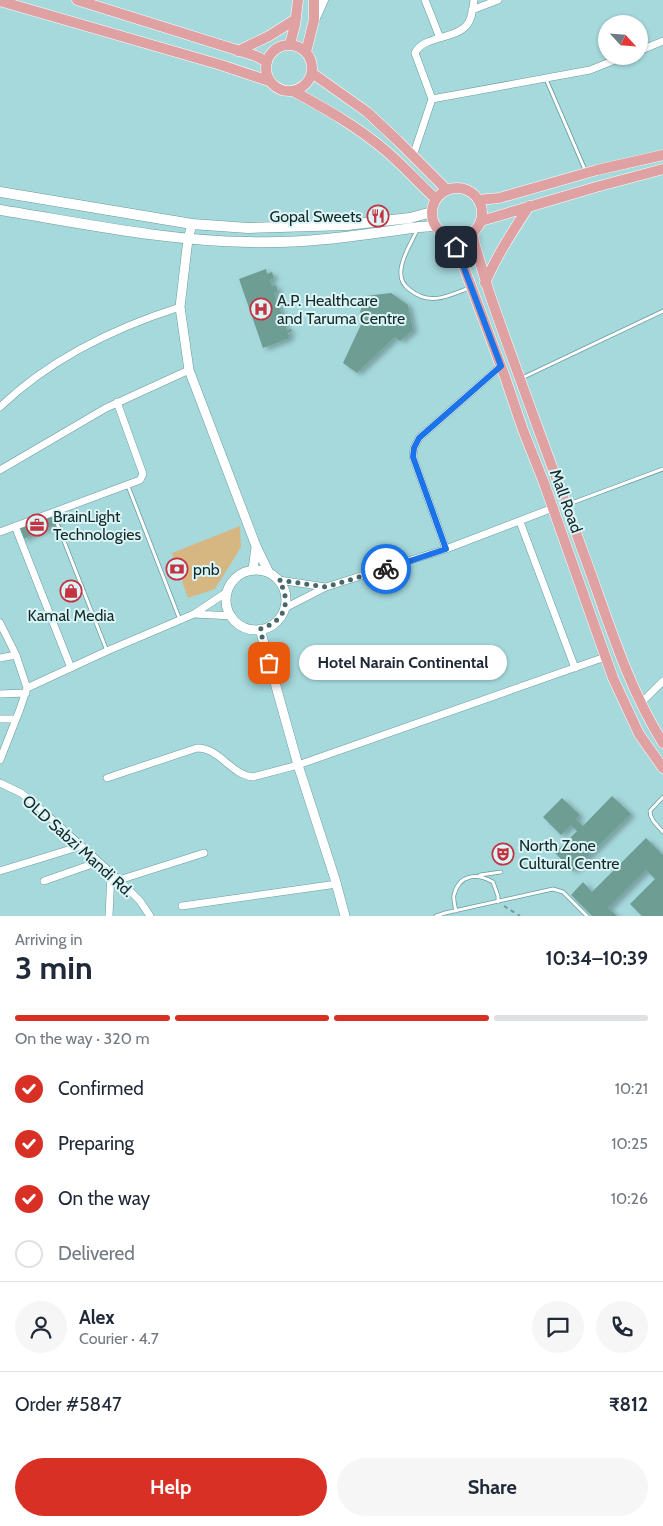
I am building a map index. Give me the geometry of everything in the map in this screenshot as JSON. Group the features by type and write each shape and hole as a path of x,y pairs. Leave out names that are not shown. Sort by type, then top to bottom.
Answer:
{"main road":[{"path":"77,0 256,56 267,62"},
{"path":"290,44 296,20 298,0"},
{"path":"314,0 314,20"},
{"path":"306,52 314,20 323,0"},
{"path":"0,1 228,67 269,81 277,88 288,92 299,90 308,83 312,72 312,62 306,52 290,44 274,50 267,62 266,70 269,81"},
{"path":"238,51 296,20"},
{"path":"312,72 367,112 447,190"},
{"path":"293,91 343,118 372,139 436,199"},
{"path":"478,200 499,198 663,155"},
{"path":"481,221 663,169"},
{"path":"461,188 474,194 482,214 478,227 473,232 460,238 446,236 436,226 433,219 432,212 436,199 447,190 461,188"},
{"path":"0,192 192,224 248,228 347,225 410,218 432,212"},
{"path":"485,283 506,241 529,206"},
{"path":"0,210 188,239 249,242 309,241 419,226 436,226"},
{"name":"Mall Road","path":"473,232 485,283 609,625 650,723 663,743"},
{"name":"Mall Road","path":"453,238 553,508 613,678 639,734 663,768"}],"street":[{"path":"425,0 440,38"},
{"path":"413,156 432,99 415,53 421,45 465,28 470,21 474,0"},
{"path":"472,10 498,0"},
{"path":"648,47 663,41"},
{"path":"432,99 590,70 602,65"},
{"path":"192,224 188,239 180,307 190,370 256,546 268,573"},
{"path":"0,407 49,367 81,347 150,317 180,307"},
{"path":"446,549 413,457 414,448 419,438 501,366"},
{"path":"0,470 117,402 190,370"},
{"path":"0,532 140,480 143,474 117,402"},
{"path":"285,608 326,587 446,549 553,508"},
{"path":"520,522 575,668"},
{"path":"15,526 71,668"},
{"path":"253,570 256,546"},
{"path":"0,694 26,691 107,651 194,614 227,592 240,574 253,570 263,570 279,580 326,587"},
{"path":"227,592 228,608 239,624 250,629 260,629 270,626 278,620 285,608 286,598 279,580"},
{"path":"194,614 232,616"},
{"path":"0,623 16,655 26,691 0,760"},
{"path":"260,629 298,765 346,916"},
{"path":"0,658 16,655"},
{"path":"107,778 197,748 209,750 240,773 253,777 298,765 605,657"},
{"path":"641,703 663,681"},
{"path":"0,719 15,719"},
{"name":"OLD Sabzi Mandi Rd.","path":"0,782 21,793 36,805 140,901 144,912 150,916"},
{"path":"0,871 81,846"},
{"path":"118,880 204,853"},
{"path":"44,882 98,862"},
{"path":"109,916 111,873"},
{"path":"182,906 337,884"}],"lane":[{"path":"546,78 587,174"},
{"path":"419,226 402,262 401,278 405,287 420,297 428,299 443,298 472,287"},
{"path":"519,379 663,311"},
{"path":"566,505 663,469"},
{"path":"128,485 180,620"},
{"path":"53,513 107,651"},
{"path":"663,797 650,811 653,821 663,832"},
{"path":"456,911 454,897 460,882 468,878 501,872"},
{"path":"479,876 493,882 498,902"},
{"path":"436,916 553,889 567,895 587,916"}],"path":[{"path":"498,902 520,916"}],"shaded area":[{"path":"240,526 241,547 215,589 188,598 172,553"}],"building":[{"path":"266,269 267,274 272,272 274,278 270,280 272,286 276,285 278,292 274,293 287,330 291,329 292,331 288,333 290,338 263,348 239,279"},
{"path":"391,293 408,305 413,330 400,341 395,337 357,373 343,363 365,316 360,312 366,296"},
{"name":"BrainLight Technologies","path":"53,513 57,524 23,539 15,526"},
{"path":"612,796 631,814 573,871 555,853 577,831 571,825 561,835 543,817 562,798 580,815 576,819 583,826"},
{"path":"646,838 663,855 663,916 642,916 630,904 655,879 646,870 608,908 617,916 592,916 571,895 583,882 592,892"}],"way so far":[{"path":"269,663 260,629 270,626 278,620 285,608 286,598 279,580 326,587 386,569"}],"place":[{"name":"Gopal Sweets","path":"378,216"},
{"name":"A.P. Healthcare and Taruma Centre","path":"261,309"},
{"name":"BrainLight Technologies","path":"37,525"},
{"name":"pnb","path":"177,569"},
{"name":"Kamal Media","path":"71,591"},
{"name":"Hotel Narain Continental","path":"269,663"},
{"name":"North Zone Cultural Centre","path":"503,854"}],"route":[{"path":"386,569 446,549 413,457 414,448 419,438 501,366 456,247"}]}
